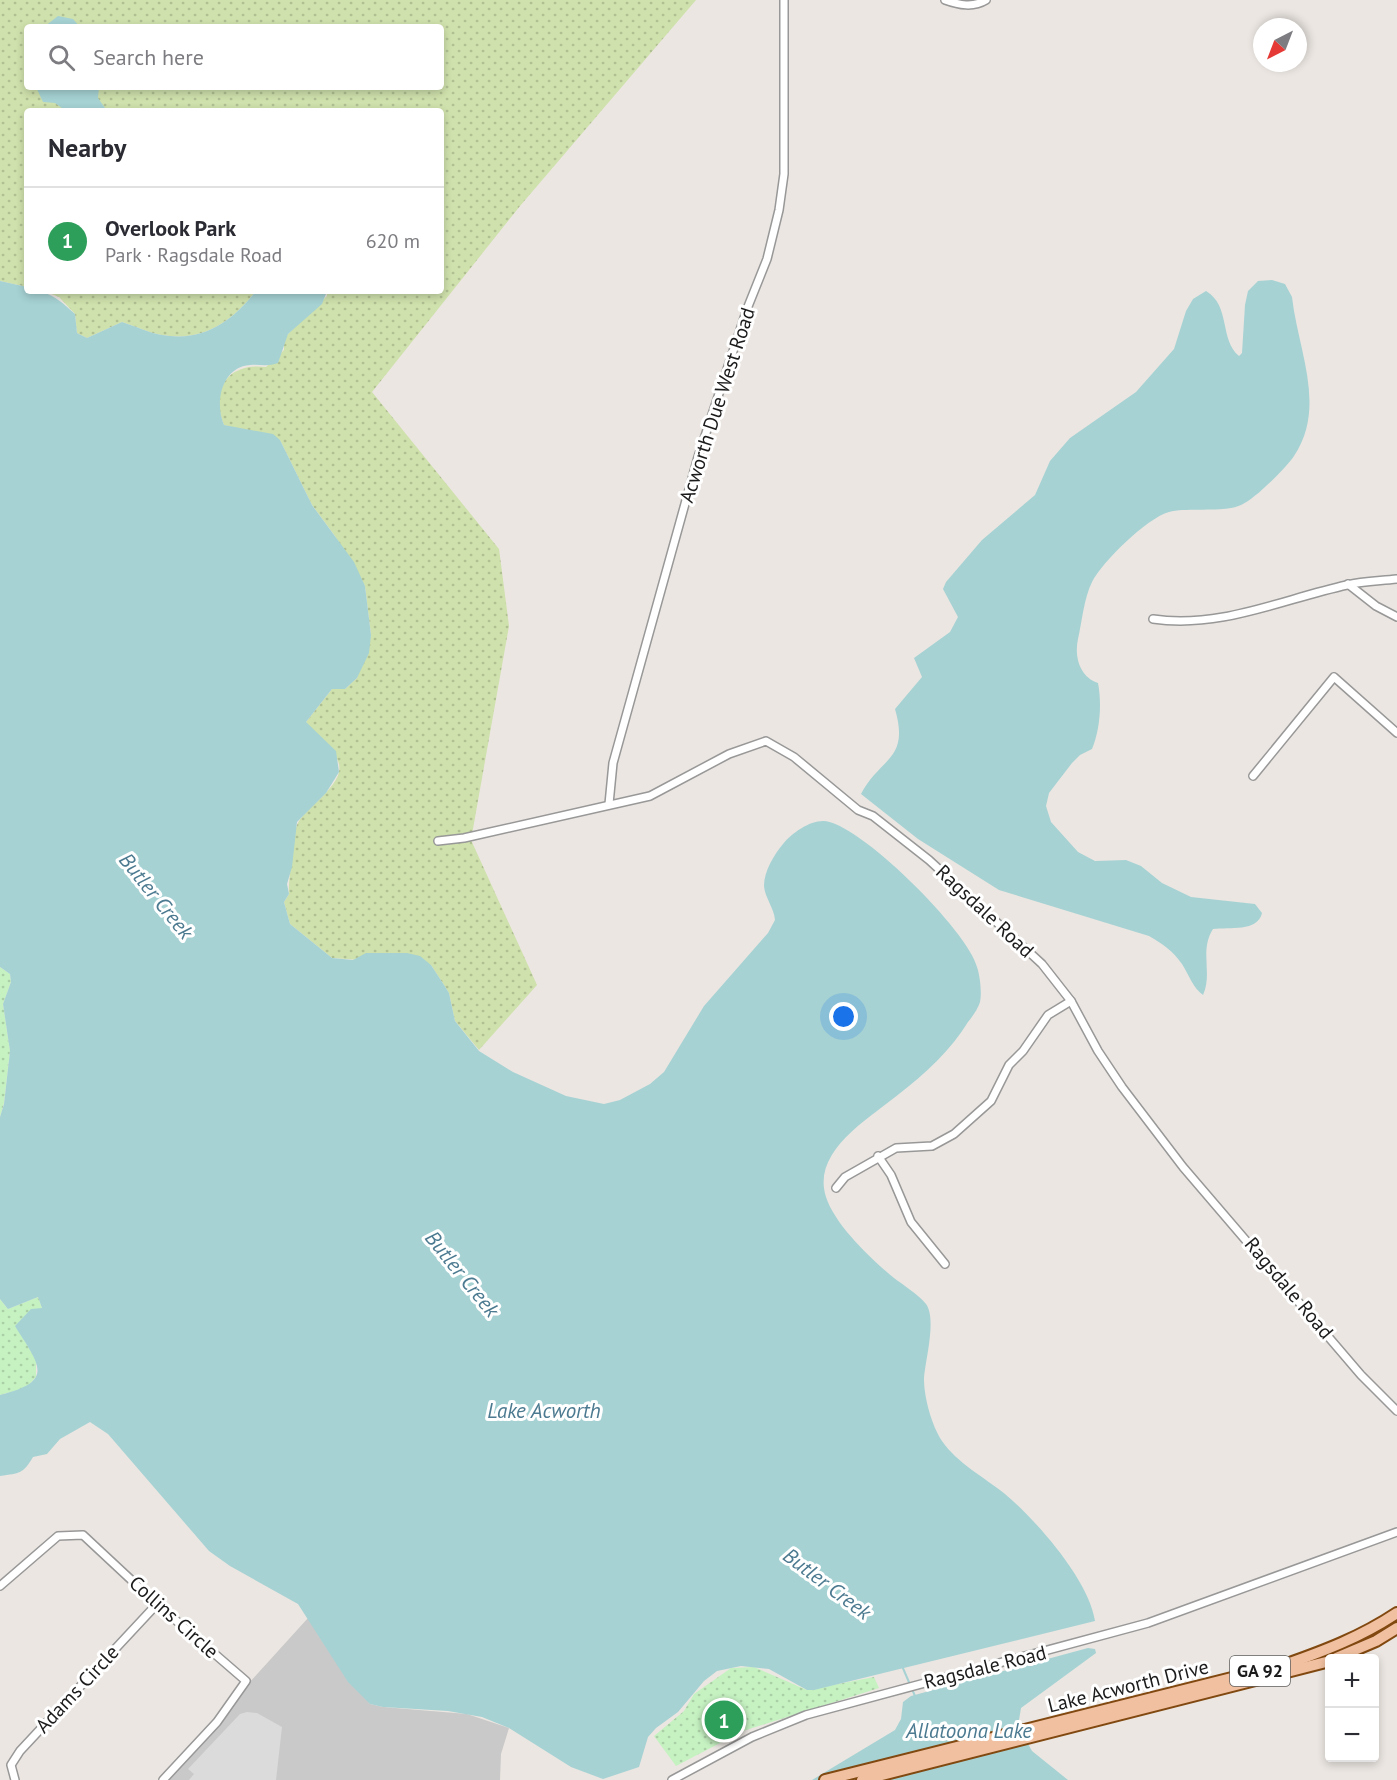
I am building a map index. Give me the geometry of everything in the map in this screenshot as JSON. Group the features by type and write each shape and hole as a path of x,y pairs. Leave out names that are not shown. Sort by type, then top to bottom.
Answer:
{"main road":[{"name":"Lake Acworth Drive","path":"862,1780 1284,1665 1335,1648 1372,1630 1397,1613"},
{"path":"1347,1654 1376,1641 1397,1628"},
{"name":"Lake Acworth Drive","path":"825,1780 1325,1662"}],"street":[{"name":"Acworth Due West Road","path":"609,804 614,763 698,457 747,309 767,260 780,210 784,174 784,0"},
{"path":"945,0 959,4 979,4 986,0"},
{"path":"1153,619 1182,621 1247,613 1348,585 1397,579"},
{"path":"1348,585 1376,606 1397,617"},
{"path":"1253,776 1334,677 1397,733"},
{"name":"Ragsdale Road","path":"438,841 464,838 661,792 729,754 766,741 794,757 858,810 873,816 960,885 1042,964 1071,1001 1098,1051 1122,1087 1183,1167 1361,1375 1397,1412"},
{"path":"836,1188 845,1177 878,1156 896,1148 932,1146 954,1134 991,1101 1009,1065 1023,1051 1048,1015 1071,1001"},
{"path":"878,1156 891,1175 911,1222 945,1264"},
{"name":"Ragsdale Road","path":"672,1780 752,1737 806,1715 1148,1623 1397,1532"},
{"name":"Collins Circle","path":"0,1586 58,1536 83,1535 156,1604 246,1681 218,1722 163,1780"},
{"name":"Adams Circle","path":"15,1780 11,1765 20,1751 156,1604"}],"shaded area":[{"path":"308,1618 370,1704 467,1714 509,1728 501,1754 500,1780 161,1780"},
{"path":"257,1713 282,1727 276,1780 189,1780 194,1774 188,1769 240,1714"}],"green space":[{"path":"0,0 696,0 520,206 372,392 499,549 509,626 471,840 537,985 479,1050 455,1021 449,993 431,965 332,958 290,924 284,902 289,894 297,825 331,787 339,770 335,754 306,722 332,689 345,689 357,678 371,635 365,586 335,536 312,505 280,440 224,425 219,400 225,381 232,374 241,369 266,367 284,350 284,341 288,334 327,294 444,294 444,108 24,108 24,286 0,281"},
{"path":"52,294 254,294 237,312 204,332 177,336 162,335 122,322 87,338 77,333 75,314 59,297"},
{"path":"0,967 10,974 11,982 3,1004 10,1051 4,1103 0,1117"},
{"path":"38,1297 42,1308 16,1326 36,1360 36,1377 26,1388 0,1395 0,1299 8,1309"},
{"path":"754,1667 807,1690 874,1677 879,1688 743,1731 676,1766 654,1736 684,1711 694,1694 731,1668"}],"water":[{"path":"58,16 73,19 77,24 48,24"},
{"path":"37,90 99,90 98,98 105,108 62,108 55,103 43,102"},
{"path":"1272,280 1285,284 1292,297 1308,378 1308,418 1304,437 1294,456 1284,468 1247,502 1225,509 1177,511 1160,516 1126,541 1098,573 1089,588 1077,646 1080,666 1087,676 1098,683 1100,708 1097,734 1092,749 1080,755 1072,763 1049,793 1046,806 1051,822 1078,852 1095,861 1126,860 1141,866 1162,883 1191,897 1255,904 1262,913 1255,923 1242,927 1213,929 1207,946 1207,978 1203,995 1175,955 1149,936 999,890 918,839 861,794 896,749 899,726 895,709 922,677 914,658 950,632 958,617 943,589 946,582 982,540 1035,495 1050,461 1070,438 1136,392 1174,349 1186,311 1193,299 1206,291 1214,297 1219,305 1229,341 1239,356 1242,353 1248,291 1258,281"},
{"name":"Lake Acworth","path":"0,281 24,286 24,294 48,294 59,300 75,314 77,333 87,338 122,322 162,335 191,335 204,332 226,320 254,294 326,294 322,304 288,334 278,363 240,367 227,379 220,396 224,425 273,434 280,440 312,505 354,562 365,586 371,635 369,653 357,678 345,689 332,689 306,722 336,751 339,772 326,793 297,822 292,867 287,884 289,894 284,902 290,924 332,958 353,960 366,953 407,953 420,956 431,965 449,993 455,1021 479,1051 513,1072 566,1096 604,1104 620,1100 650,1084 664,1072 704,1006 768,933 775,920 766,895 764,880 773,858 791,836 807,825 823,821 839,826 861,839 885,858 934,905 970,951 980,980 980,1002 954,1042 937,1061 846,1137 827,1165 824,1180 826,1197 837,1219 855,1241 926,1304 930,1320 930,1340 924,1387 938,1435 948,1449 963,1463 1018,1505 1046,1535 1083,1588 1095,1621 814,1690 807,1690 769,1669 741,1666 717,1671 704,1681 678,1712 648,1737 639,1767 603,1779 571,1767 509,1728 482,1717 448,1711 383,1707 370,1704 348,1682 298,1604 230,1566 209,1551 108,1434 90,1422 60,1439 47,1454 33,1457 20,1472 0,1476 0,1395 29,1384 36,1377 38,1370 31,1351 15,1326 31,1309 42,1308 38,1297 8,1309 0,1299 0,1117 4,1104 10,1051 3,1004 11,982 10,974 0,967"},
{"name":"Allatoona Lake","path":"1088,1648 1095,1649 1096,1653 1021,1708 1018,1726 1032,1751 1068,1780 812,1780 895,1730 901,1719 903,1702 911,1696"}],"waterway":[{"name":"Butler Creek","path":"902,1666 915,1696"}],"place":[{"name":"Overlook Park","path":"724,1720"}]}
